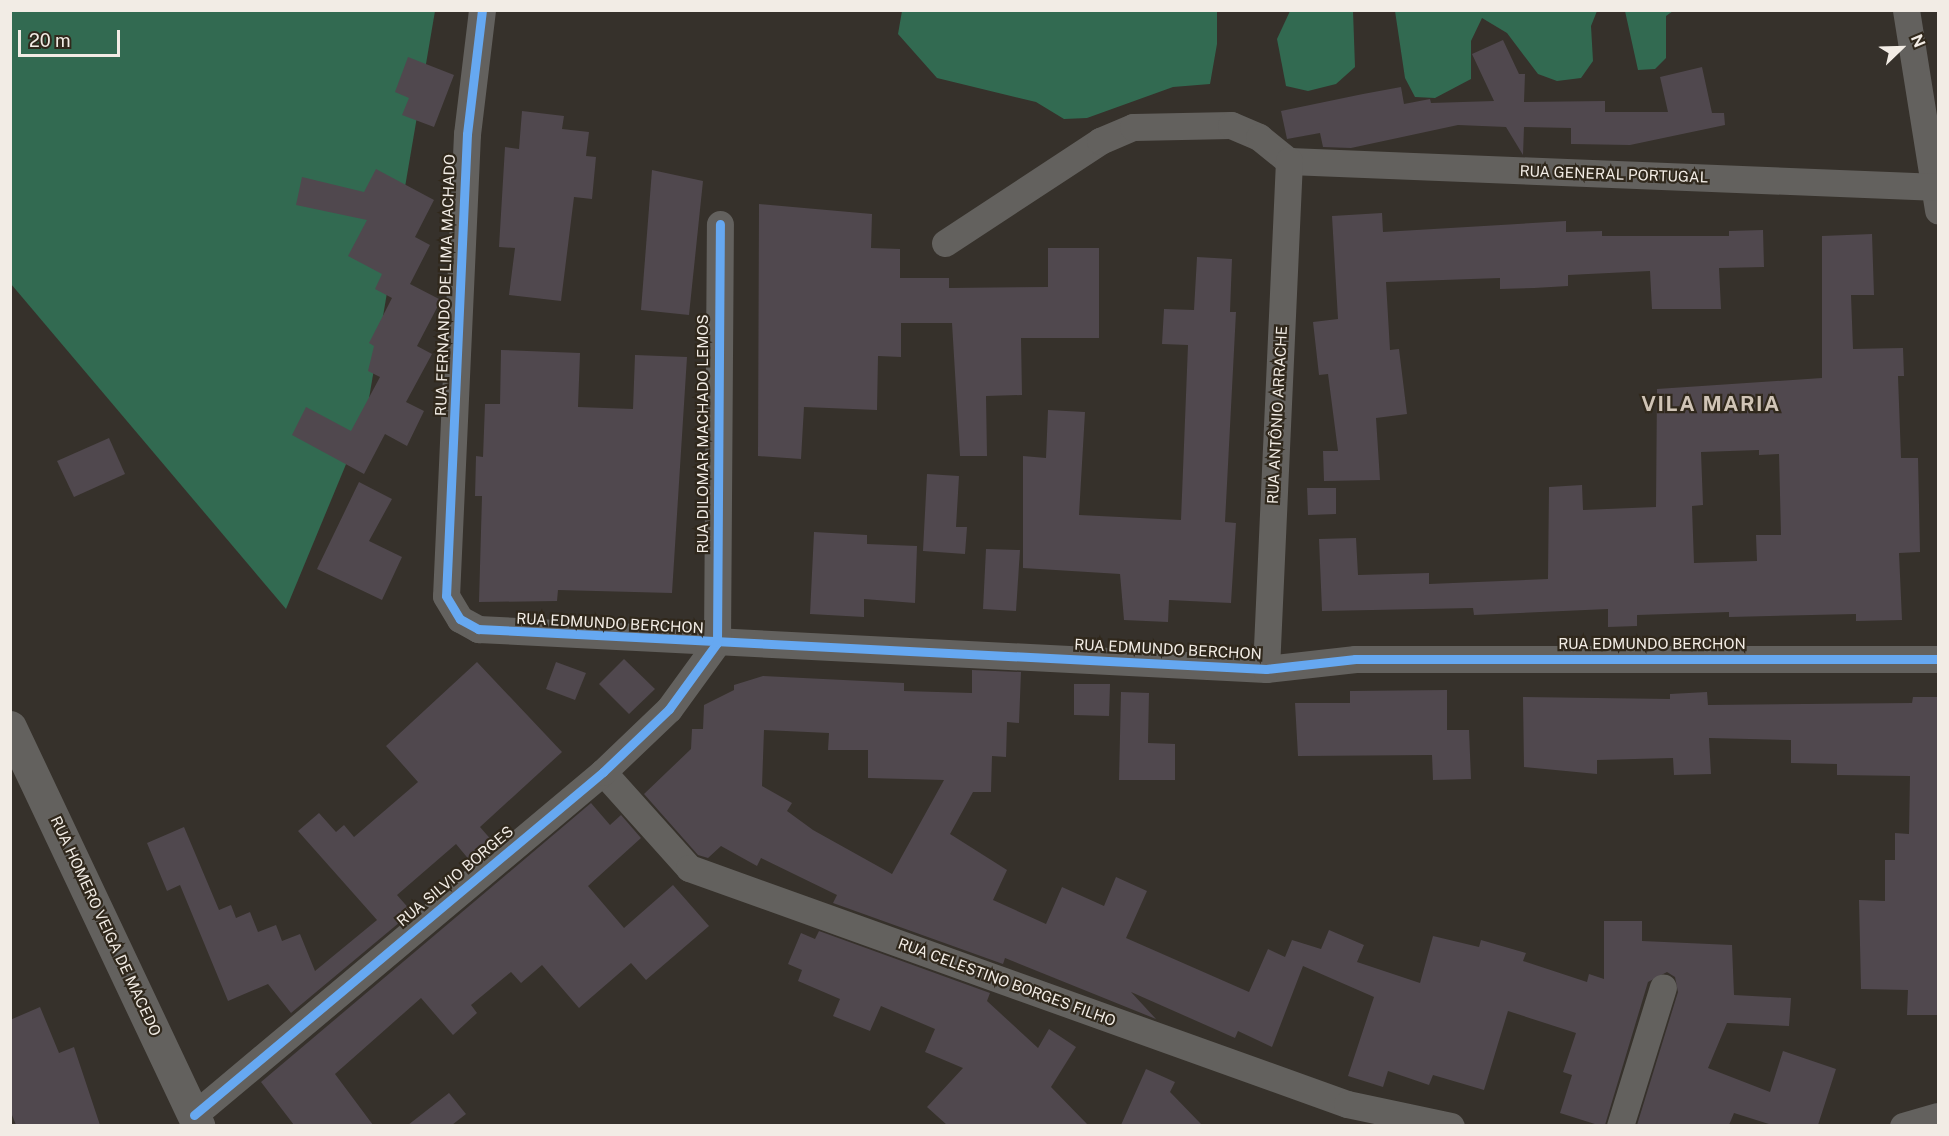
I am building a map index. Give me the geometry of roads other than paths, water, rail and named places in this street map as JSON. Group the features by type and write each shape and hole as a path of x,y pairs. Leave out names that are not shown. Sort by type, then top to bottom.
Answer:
{"street":[{"name":"RUA FERNANDO DE LIMA MACHADO","path":"448,561 467,134 482,10"},
{"path":"1906,10 1938,195"},
{"path":"945,243 1100,141 1133,127 1231,125 1259,137 1289,161"},
{"name":"RUA GENERAL PORTUGAL","path":"1289,161 1938,195"},
{"name":"RUA ANTÔNIO ARRACHE","path":"1266,669 1289,161"},
{"name":"RUA DILOMAR MACHADO LEMOS","path":"717,644 720,224"},
{"name":"RUA EDMUNDO BERCHON","path":"448,561 446,596 460,619 478,629 717,644 1266,669 1354,659 1938,659"},
{"name":"RUA SILVIO BORGES","path":"197,1120 603,772 669,709 717,644"},
{"name":"RUA HOMERO VEIGA DE MACEDO","path":"10,727 197,1120"},
{"name":"RUA CELESTINO BORGES FILHO","path":"603,772 689,868 1347,1104 1451,1125"},
{"path":"1620,1125 1663,987"},
{"path":"1903,1125 1938,1116"}],"district":[{"name":"VILA MARIA","path":"1711,404"}]}
